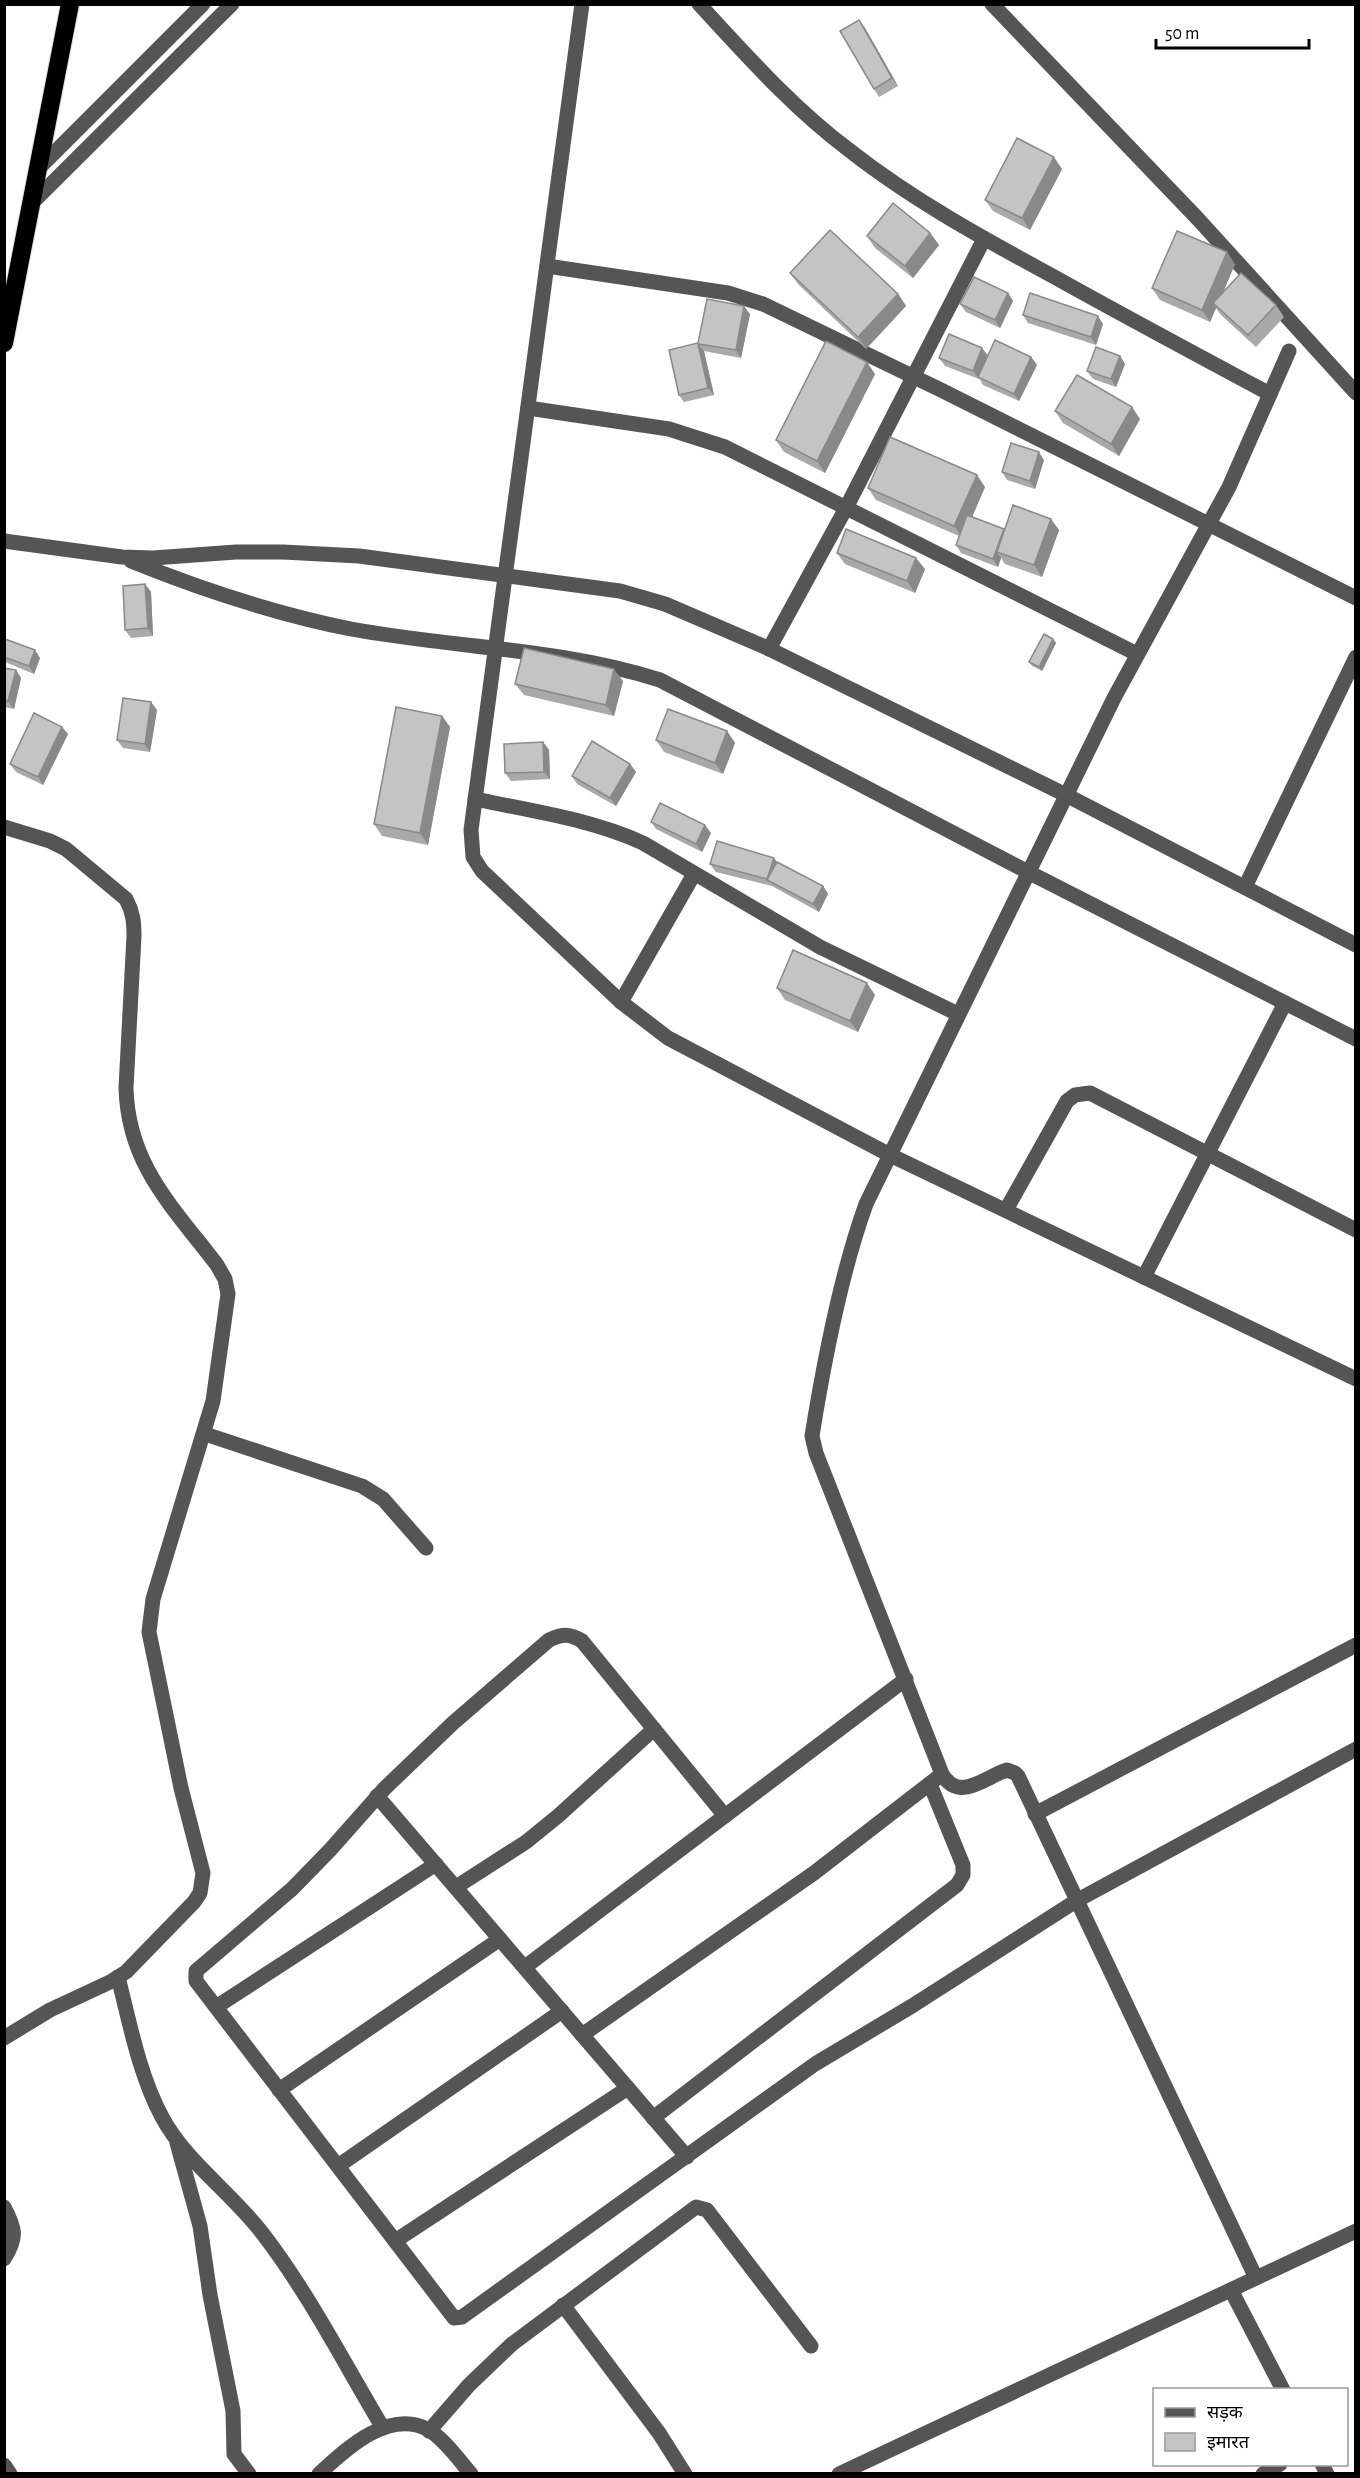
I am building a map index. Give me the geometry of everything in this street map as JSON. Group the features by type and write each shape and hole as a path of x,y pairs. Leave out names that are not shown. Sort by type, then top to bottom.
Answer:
{"highway":[{"path":"4,343 70,4"}],"street":[{"path":"38,169 203,4"},
{"path":"31,204 232,4"},
{"path":"582,4 495,648 471,844 473,857 482,870 637,1017 676,1043 890,1155 1356,1379"},
{"path":"699,4 780,90 849,150 958,225 1270,394"},
{"path":"992,4 1198,219 1356,393"},
{"path":"769,649 915,377 984,239"},
{"path":"547,266 728,293 763,304 915,377 1208,526 1356,598"},
{"path":"653,2118 957,1885 963,1875 963,1865 906,1679 816,1453 812,1436 840,1291 856,1231 866,1204 1137,654 1229,487 1288,351"},
{"path":"528,408 687,434 725,447 1137,654"},
{"path":"4,541 122,557 153,558 236,552 359,556 620,591 665,604 769,649 1066,795 1356,945"},
{"path":"122,557 195,587 274,611 352,629 598,662 660,680 1028,872 1356,1039"},
{"path":"1245,887 1356,657"},
{"path":"476,799 613,830 643,843 820,946 958,1014"},
{"path":"4,827 50,841 66,849 126,899 131,908 134,919 134,936 126,1088 130,1131 137,1152 151,1177 217,1265 225,1279 228,1294 213,1401 205,1434 153,1599 149,1620 181,1788 203,1873 202,1883 194,1902 134,1966 118,1977 50,2010 4,2038"},
{"path":"621,1002 694,874"},
{"path":"1144,1277 1285,1003"},
{"path":"1006,1210 1067,1101 1083,1093 1096,1096 1356,1230"},
{"path":"205,1434 362,1486 383,1499 426,1548"},
{"path":"725,1816 582,1641 573,1635 561,1634 549,1640 453,1723 377,1796 292,1889 197,1968 196,1981 339,2166 450,2315 458,2319 687,2157 806,2069 912,2006 1076,1901 1356,1749"},
{"path":"1035,1814 1356,1645"},
{"path":"525,1967 906,1679"},
{"path":"456,1887 526,1842 654,1729"},
{"path":"936,1779 964,1788 1003,1771 1011,1771 1018,1776 1256,2278"},
{"path":"582,2034 805,1880 936,1779"},
{"path":"377,1796 687,2157"},
{"path":"216,2007 436,1864"},
{"path":"279,2090 500,1939"},
{"path":"118,1977 150,2091 162,2117 177,2140 241,2207 282,2260 383,2428"},
{"path":"339,2166 562,2011"},
{"path":"395,2241 628,2088"},
{"path":"177,2140 200,2226 210,2295 233,2411 234,2454 249,2474"},
{"path":"4,2207 14,2227 14,2238 4,2259"},
{"path":"429,2431 489,2364 691,2209 702,2207 711,2215 811,2346"},
{"path":"839,2474 1356,2231"},
{"path":"1231,2290 1282,2388"},
{"path":"563,2306 659,2433 685,2474"},
{"path":"319,2474 373,2431 402,2425 417,2426 429,2431 471,2474"},
{"path":"4,2465 10,2474"},
{"path":"1263,2474 1277,2466"}],"building":[{"path":"859,20 892,78 874,89 840,31"},
{"path":"1017,138 1054,157 1022,218 985,200"},
{"path":"893,203 930,233 905,266 867,236"},
{"path":"830,230 898,294 858,337 790,273"},
{"path":"1177,231 1227,252 1202,310 1152,288"},
{"path":"1241,273 1276,305 1248,335 1213,303"},
{"path":"974,277 1008,293 995,320 960,304"},
{"path":"1030,293 1098,316 1091,337 1023,315"},
{"path":"707,299 744,306 736,350 698,344 708,388 679,395 669,350 698,343"},
{"path":"949,334 982,348 973,371 939,358"},
{"path":"995,340 1031,357 1014,394 978,377"},
{"path":"826,341 867,362 817,461 776,440"},
{"path":"1096,347 1120,356 1111,379 1087,371"},
{"path":"1077,375 1132,407 1111,444 1055,411"},
{"path":"890,437 977,475 954,526 868,488"},
{"path":"1011,443 1039,452 1030,481 1002,472"},
{"path":"1013,505 1051,519 1034,565 997,552"},
{"path":"967,515 1004,529 993,559 956,545"},
{"path":"846,529 916,558 907,581 837,553"},
{"path":"145,584 148,628 125,630 123,586"},
{"path":"1044,634 1053,639 1039,667 1029,662"},
{"path":"5,639 35,650 29,666 4,657"},
{"path":"524,648 614,669 606,705 515,684"},
{"path":"4,668 16,670 8,701 4,700"},
{"path":"123,698 151,702 145,744 117,740"},
{"path":"396,707 442,716 420,833 374,824"},
{"path":"668,709 727,731 715,763 656,740"},
{"path":"34,713 62,727 38,777 10,764"},
{"path":"592,741 630,764 610,798 572,776"},
{"path":"543,742 544,772 505,773 504,744"},
{"path":"660,803 705,825 696,844 651,822"},
{"path":"717,841 774,858 767,879 710,864"},
{"path":"777,862 823,886 813,904 767,880"},
{"path":"793,950 867,983 850,1021 777,988"}]}
